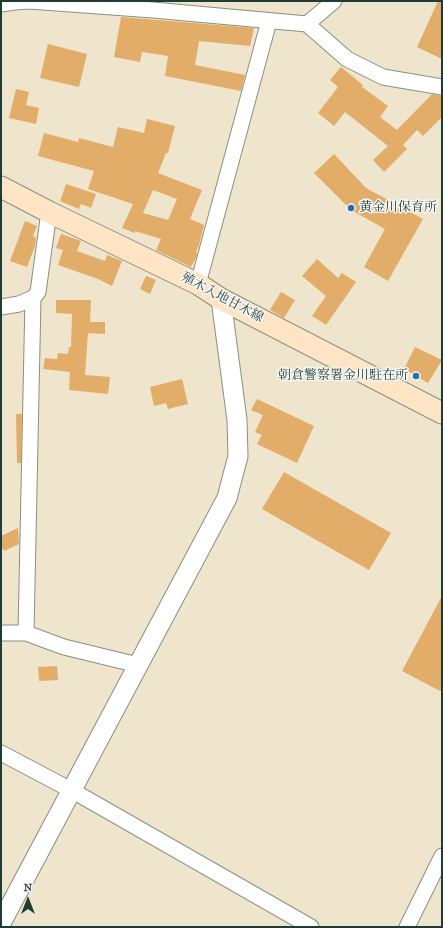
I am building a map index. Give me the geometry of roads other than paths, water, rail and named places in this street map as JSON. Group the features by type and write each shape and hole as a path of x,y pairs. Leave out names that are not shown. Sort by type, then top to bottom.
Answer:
{"main road":[{"name":"殖木入地甘木線","path":"1,187 49,212 198,284 221,299 441,409"}],"street":[{"path":"1,4 29,1 154,6 270,21 307,24 346,59 383,77 442,87"},
{"path":"307,24 334,1"},
{"path":"198,284 270,21"},
{"path":"1,307 20,304 32,298 38,292 49,212"},
{"path":"26,633 32,298"},
{"path":"1,924 228,498 238,456 237,420 221,299"},
{"path":"1,633 26,633 64,646 138,665"},
{"path":"1,753 73,791 311,927"},
{"path":"407,927 442,856"}],"place":[{"name":"黄金川保育所","path":"351,208"},
{"name":"朝倉警察署金川駐在所","path":"416,376"}]}
